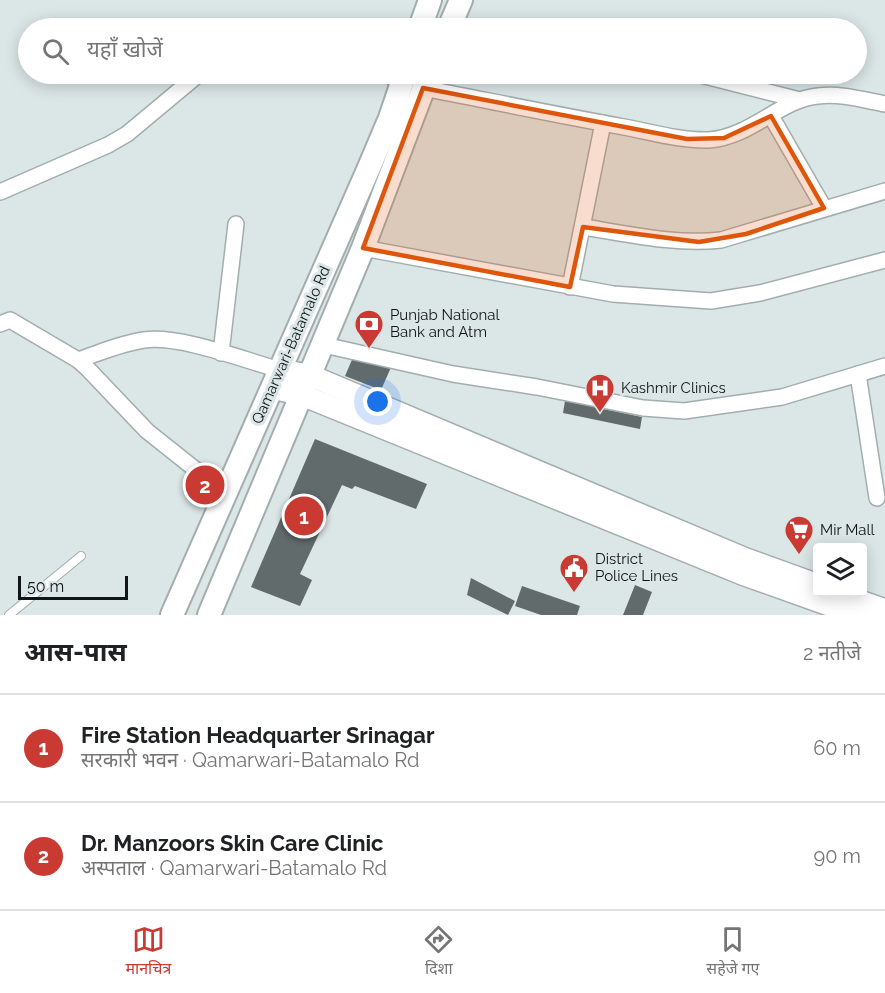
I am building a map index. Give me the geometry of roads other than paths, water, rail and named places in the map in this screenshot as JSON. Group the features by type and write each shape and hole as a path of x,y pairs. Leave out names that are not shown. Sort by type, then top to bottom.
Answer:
{"main road":[{"path":"424,18 430,0"},
{"path":"454,18 461,0"},
{"name":"Qamarwari-Batamalo Rd","path":"172,615 406,84"},
{"name":"Qamarwari-Batamalo Rd","path":"208,615 324,345 363,248 407,84"},
{"path":"276,379 305,385 746,559 813,583"},
{"path":"305,385 742,574 857,615"},
{"path":"850,597 885,610"}],"street":[{"path":"0,192 85,156 127,134 187,84"},
{"path":"435,84 603,123 687,139 706,140 724,138 743,131 800,100 817,96 835,96 885,104"},
{"path":"737,84 800,100"},
{"path":"771,116 824,208"},
{"path":"570,287 603,123"},
{"path":"583,227 673,241 721,240 885,191"},
{"path":"220,353 236,224"},
{"path":"363,248 613,294 711,301 760,293 885,260"},
{"path":"3,318 78,360 147,431 225,493"},
{"path":"78,360 145,340 163,339 220,353 276,379"},
{"path":"324,345 453,374 537,387 643,408 684,411 782,397 885,366"},
{"path":"858,374 877,498"}],"lane":[{"path":"9,615 81,556"}],"place":[{"name":"Punjab National Bank and Atm","path":"369,350"},
{"name":"Kashmir Clinics","path":"600,414"},
{"name":"Dr. Manzoors Skin Care Clinic","path":"205,485"},
{"name":"Fire Station Headquarter Srinagar","path":"304,516"},
{"name":"Mir Mall","path":"799,556"},
{"name":"District Police Lines","path":"574,594"}]}
